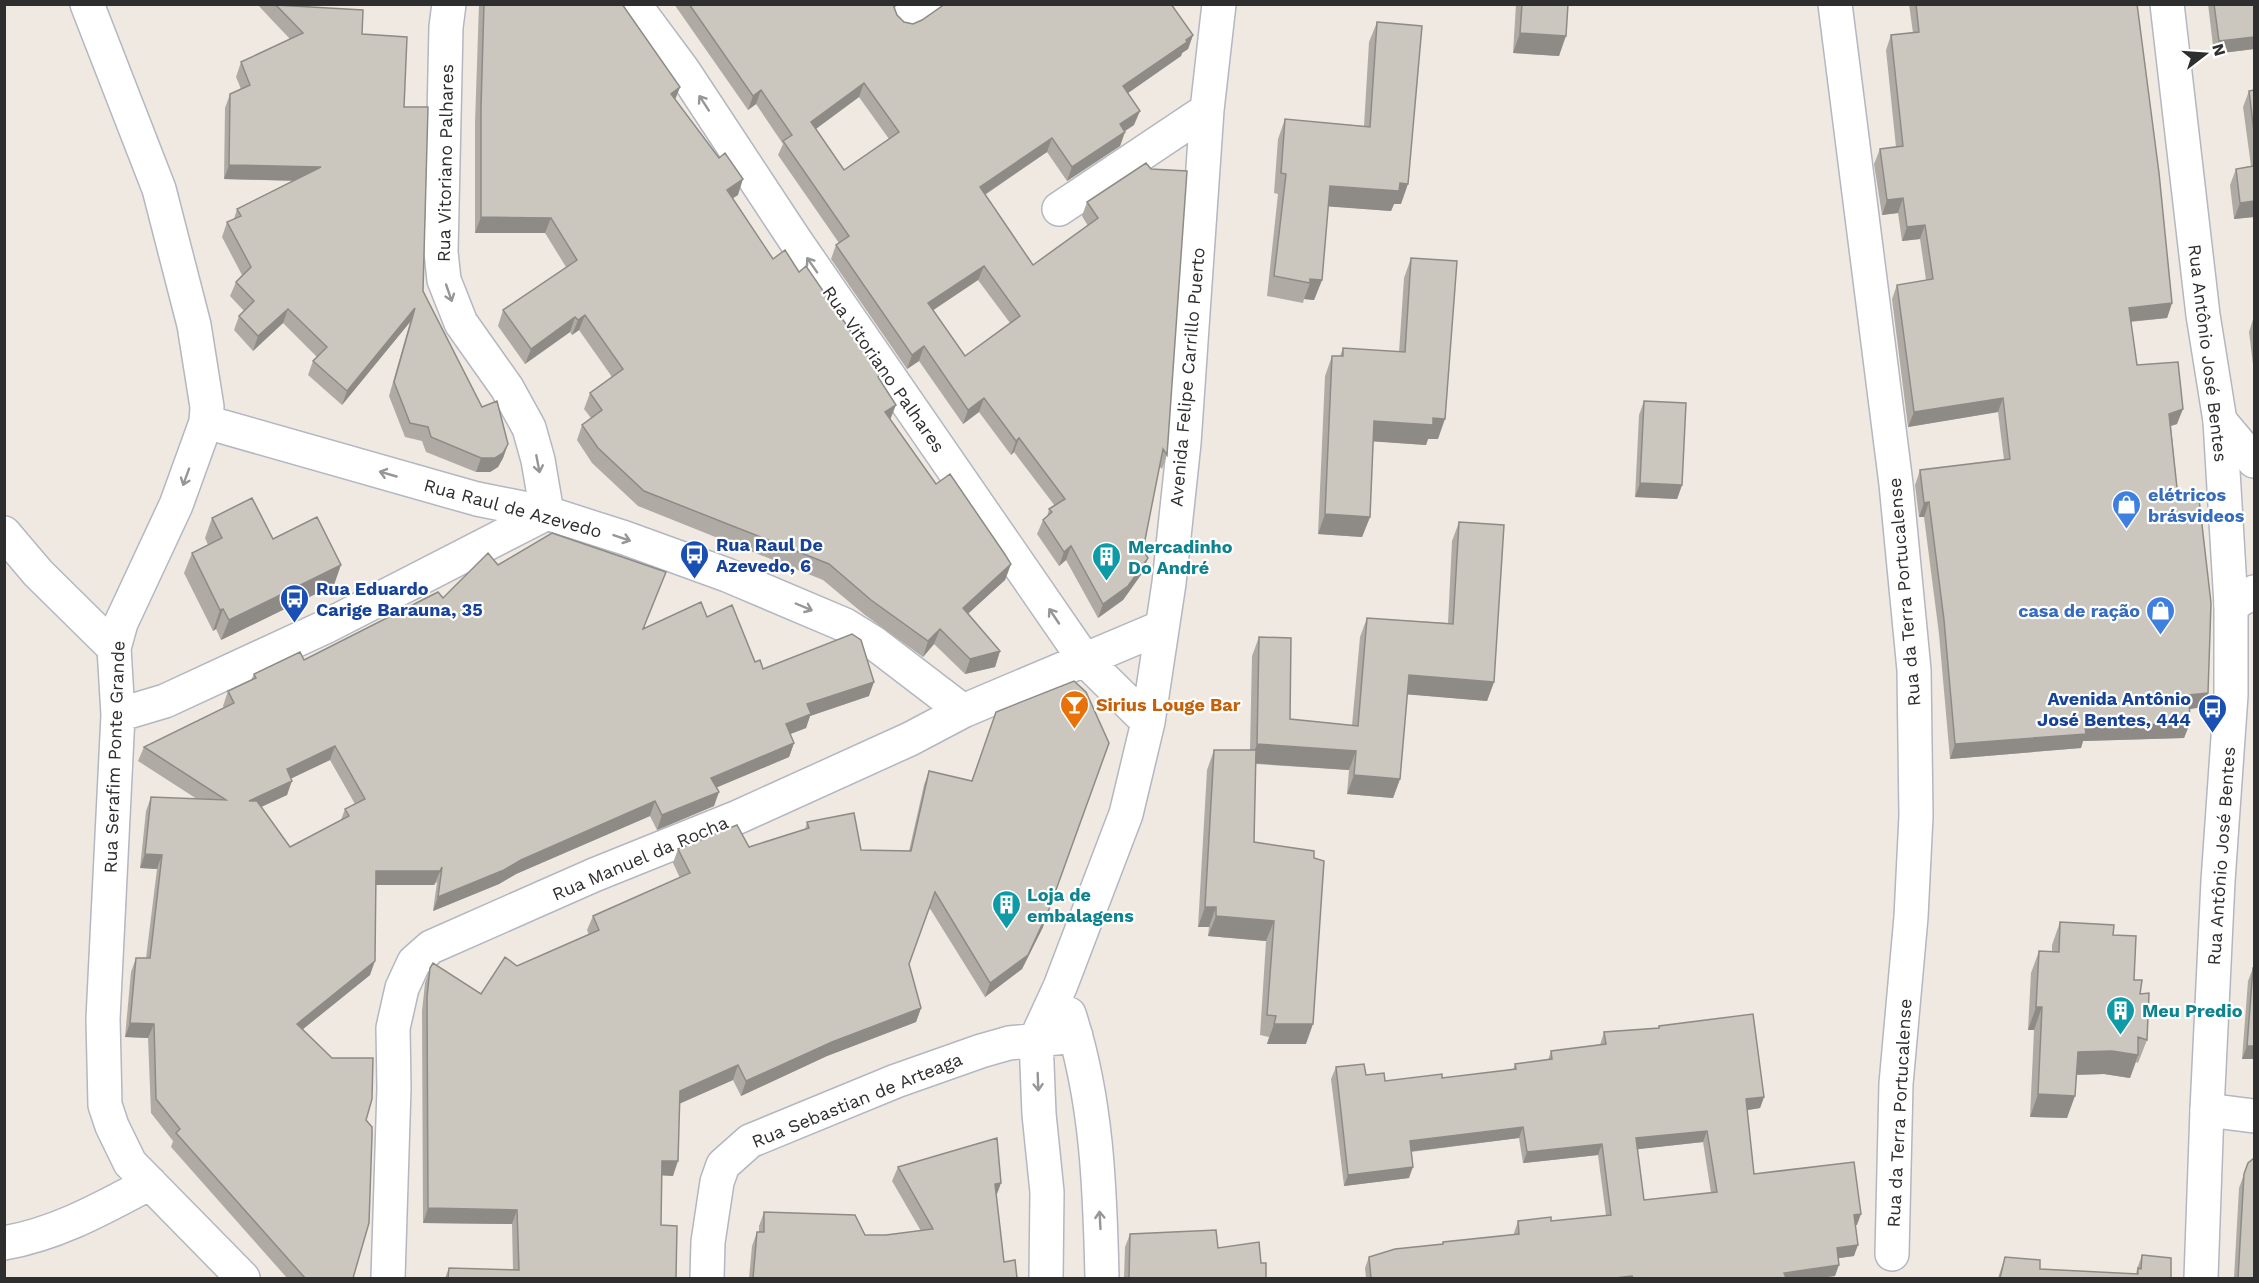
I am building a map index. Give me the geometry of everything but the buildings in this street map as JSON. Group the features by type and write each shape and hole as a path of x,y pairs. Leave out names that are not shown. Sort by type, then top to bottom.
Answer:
{"street":[{"name":"Rua Serafim Ponte Grande","path":"87,4 159,189 194,326 207,407 206,422 176,505 121,623 114,648 118,715 104,1007 105,1105 112,1126 130,1163 243,1278"},
{"name":"Rua Vitoriano Palhares","path":"448,4 441,252 444,280 461,324 507,388 529,428 538,460 547,513"},
{"name":"Rua Vitoriano Palhares","path":"634,4 683,70 795,240 1084,659 1148,722"},
{"name":"Avenida Felipe Carrillo Puerto","path":"1046,1278 1047,1192 1039,1114 1036,1039 1060,987 1126,814 1148,722 1184,443 1207,111 1219,4"},
{"name":"Rua da Terra Portucalense","path":"1835,4 1896,484 1914,670 1916,816 1911,917 1896,1084 1892,1254"},
{"name":"Rua Antônio José Bentes","path":"2167,4 2203,315 2220,422 2243,599 2231,695 2218,881 2201,1278"},
{"path":"1059,209 1207,111"},
{"name":"Rua Raul de Azevedo","path":"206,422 477,499 547,513 727,575 845,625 874,643 963,711"},
{"path":"2220,422 2254,460"},
{"path":"118,715 165,701 325,627 547,513"},
{"path":"4,533 38,573 114,648"},
{"name":"Rua Manuel da Rocha","path":"388,1278 394,1088 393,1028 402,988 414,962 431,947 594,875 738,817 910,739 963,711 1162,627"},
{"path":"1060,987 1076,1036 1097,1143 1102,1278"},
{"name":"Rua Sebastian de Arteaga","path":"707,1278 708,1242 717,1182 723,1165 750,1141 896,1081 981,1051 1036,1039 1076,1036"},
{"path":"2207,1110 2254,1116"},
{"path":"4,1243 27,1239 81,1220 150,1183"}],"place":[{"name":"elétricos brásvideos","path":"2127,530"},
{"name":"Rua Raul De Azevedo, 6","path":"695,580"},
{"name":"Mercadinho Do André","path":"1107,582"},
{"name":"Rua Eduardo Carige Barauna, 35","path":"295,624"},
{"name":"casa de ração","path":"2161,636"},
{"name":"Sirius Louge Bar","path":"1075,730"},
{"name":"Avenida Antônio José Bentes, 444","path":"2212,734"},
{"name":"Loja de embalagens","path":"1006,930"},
{"name":"Meu Predio","path":"2121,1036"}]}
